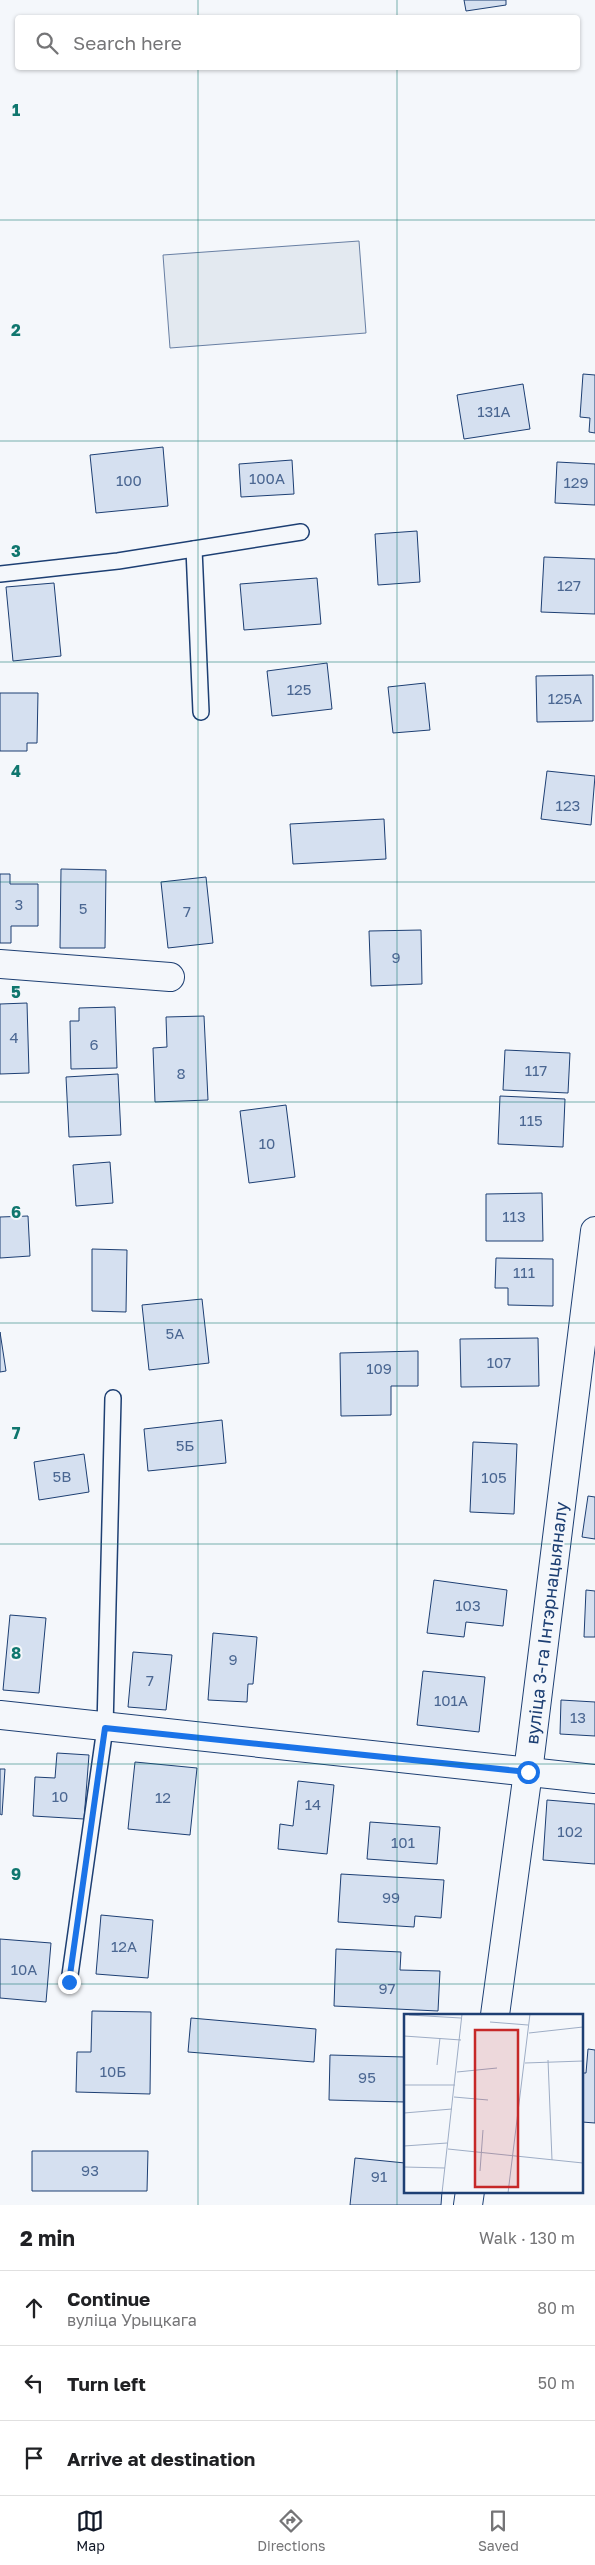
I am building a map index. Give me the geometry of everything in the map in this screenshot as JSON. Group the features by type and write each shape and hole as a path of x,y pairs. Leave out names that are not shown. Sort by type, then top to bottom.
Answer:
{"main road":[{"path":"0,964 170,977"},
{"name":"вуліца 3-га Інтэрнацыяналу","path":"495,2014 528,1772 595,1231"},
{"path":"0,1715 105,1728 595,1779"},
{"path":"468,2205 470,2192"}],"lane":[{"path":"0,574 118,561 300,532"},
{"path":"194,549 201,712"},
{"path":"69,1982 105,1728 112,1398"}],"shaded area":[{"path":"359,241 366,333 170,348 163,255"}],"building":[{"path":"464,0 506,0 506,5 466,11"},
{"path":"583,374 595,375 595,433 589,432 590,418 580,417"},
{"path":"523,384 530,429 464,439 457,395"},
{"path":"163,447 168,506 96,513 90,455"},
{"path":"292,460 294,494 241,497 239,464"},
{"path":"557,462 595,464 595,505 555,503"},
{"path":"417,531 420,582 378,585 375,534"},
{"path":"544,557 595,559 595,614 541,612"},
{"path":"317,578 321,624 244,630 240,584"},
{"path":"54,583 61,656 13,661 6,587"},
{"path":"327,663 332,709 272,716 267,671"},
{"path":"593,675 593,721 537,722 536,676"},
{"path":"425,683 430,730 393,733 388,687"},
{"path":"0,693 38,693 37,743 27,743 27,751 0,751"},
{"path":"547,771 595,776 591,825 541,819"},
{"path":"384,819 386,859 293,864 290,824"},
{"path":"61,869 106,870 105,948 60,948"},
{"path":"0,874 10,874 10,884 38,884 38,926 11,926 11,943 0,943"},
{"path":"206,877 213,943 168,948 161,882"},
{"path":"421,930 422,984 371,986 369,931"},
{"path":"27,1003 29,1073 0,1074 0,1004"},
{"path":"115,1007 117,1068 71,1069 70,1021 79,1021 79,1008"},
{"path":"204,1016 208,1100 155,1102 153,1048 167,1047 166,1017"},
{"path":"505,1050 570,1053 568,1093 503,1090"},
{"path":"118,1074 121,1135 69,1137 66,1077"},
{"path":"500,1096 565,1099 563,1147 498,1144"},
{"path":"286,1105 295,1177 249,1183 240,1111"},
{"path":"110,1162 113,1203 76,1206 73,1165"},
{"path":"542,1193 543,1241 486,1241 486,1194"},
{"path":"28,1216 30,1256 0,1258 0,1217"},
{"path":"92,1249 127,1250 126,1312 92,1311"},
{"path":"496,1258 553,1259 553,1306 508,1305 508,1288 495,1288"},
{"path":"202,1299 209,1363 149,1370 142,1305"},
{"path":"0,1332 6,1371 0,1372"},
{"path":"538,1338 539,1386 461,1387 460,1339"},
{"path":"418,1351 418,1386 391,1386 391,1415 341,1416 340,1353"},
{"path":"222,1420 226,1463 148,1471 144,1429"},
{"path":"473,1442 517,1444 514,1514 470,1512"},
{"path":"84,1454 89,1492 39,1500 34,1462"},
{"path":"588,1496 595,1497 595,1539 582,1537"},
{"path":"434,1580 507,1590 503,1626 466,1622 464,1637 427,1633"},
{"path":"586,1590 595,1591 595,1637 584,1637"},
{"path":"10,1615 46,1618 39,1693 3,1690"},
{"path":"213,1633 257,1637 253,1684 248,1684 247,1702 208,1700"},
{"path":"133,1652 172,1655 166,1710 128,1707"},
{"path":"423,1671 485,1677 479,1732 417,1725"},
{"path":"561,1700 595,1702 595,1736 560,1734"},
{"path":"57,1753 89,1755 84,1819 33,1816 35,1777 55,1778"},
{"path":"135,1762 197,1768 190,1835 128,1829"},
{"path":"0,1769 5,1769 2,1815 0,1814"},
{"path":"298,1781 334,1785 327,1854 278,1849 280,1824 293,1826"},
{"path":"547,1800 595,1804 595,1864 543,1860"},
{"path":"370,1822 440,1827 437,1864 367,1859"},
{"path":"341,1874 444,1880 441,1918 415,1916 414,1927 338,1922"},
{"path":"101,1915 153,1920 148,1978 96,1974"},
{"path":"0,1939 51,1943 46,2002 0,1998"},
{"path":"336,1949 401,1952 400,1970 440,1971 438,2011 334,2006"},
{"path":"92,2011 151,2012 150,2094 76,2092 77,2052 91,2052"},
{"path":"191,2018 316,2029 314,2062 188,2052"},
{"path":"588,2049 595,2050 595,2123 582,2122 582,2073 586,2073"},
{"path":"330,2055 404,2057 404,2102 329,2100"},
{"path":"32,2151 148,2151 147,2191 32,2191"},
{"path":"355,2158 404,2163 404,2192 442,2192 441,2205 350,2205"}],"route":[{"path":"69,1982 105,1728 528,1772"}]}
